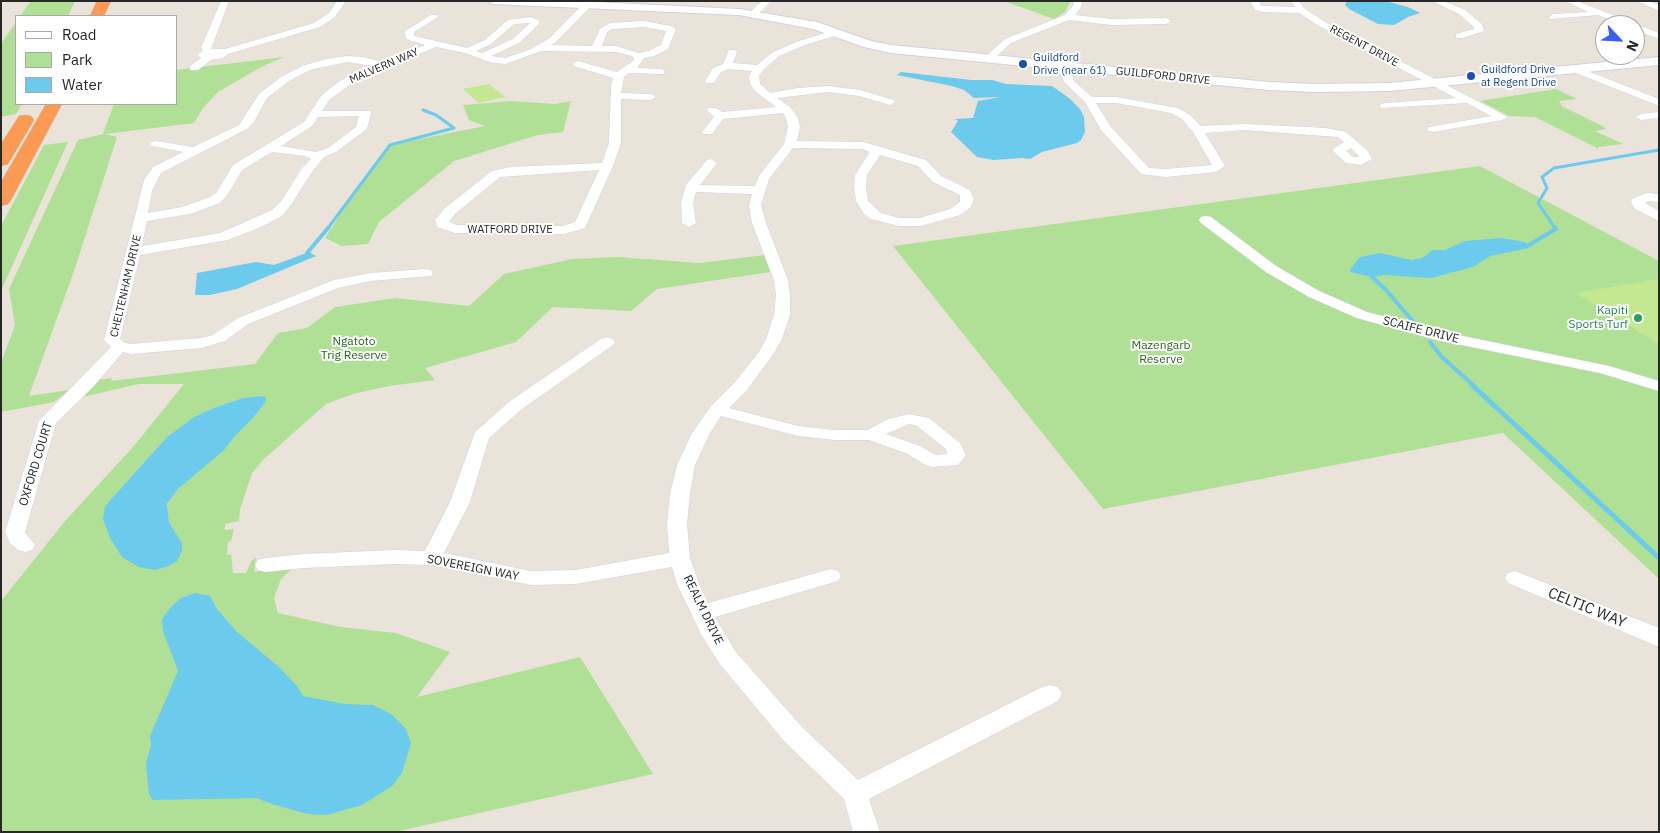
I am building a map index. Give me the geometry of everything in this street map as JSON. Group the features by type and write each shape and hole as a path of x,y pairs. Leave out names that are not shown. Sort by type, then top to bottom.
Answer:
{"highway":[{"path":"97,15 104,1"},
{"path":"1,160 33,105"},
{"path":"1,200 53,105"}],"street":[{"path":"208,55 206,48 225,1"},
{"path":"194,68 208,55 218,51 226,52 317,25 332,16 342,1"},
{"name":"GUILDFORD DRIVE","path":"493,1 587,5 659,4 752,14 791,20 835,32 868,44 891,49 1278,87 1353,89 1437,84 1659,61"},
{"path":"752,14 767,1"},
{"path":"989,58 1008,41 1068,17 1077,8 1078,1"},
{"path":"1254,1 1258,8 1262,9 1302,10"},
{"name":"REGENT DRIVE","path":"1295,1 1302,10 1322,24 1502,117 1433,129"},
{"path":"1436,1 1462,12 1480,26 1479,31 1459,36"},
{"path":"1569,1 1601,14"},
{"path":"1641,1 1659,8"},
{"path":"434,17 410,31 409,37 415,40 468,51 500,61 517,58 541,48 558,36 565,27 580,15 587,5"},
{"path":"1553,17 1601,14"},
{"path":"1068,17 1111,22 1166,21"},
{"path":"468,51 488,42 511,22 530,20 536,22 516,41 482,56"},
{"path":"541,48 596,48 628,51 638,56 651,54 665,47 670,29 644,24 610,26 604,29 596,48"},
{"path":"1645,31 1659,36"},
{"path":"835,32 802,42 776,54 758,68 754,76 755,84 786,109 792,118 794,127 790,144 856,145 876,150 922,164 937,179 966,193 968,199 966,204 955,212 921,222 907,223 876,216 868,211 862,201 860,188 862,175 876,150"},
{"name":"MALVERN WAY","path":"141,218 185,211 215,200 222,194 237,168 308,124 325,98 341,85 383,65 436,44"},
{"path":"727,66 732,52"},
{"name":"WATFORD DRIVE","path":"607,166 501,173 493,176 450,211 442,220 442,224 465,230 564,230 580,225 607,166 615,142 616,96 623,73 639,61 638,56"},
{"name":"CHELTENHAM DRIVE","path":"383,65 363,60 347,59 326,62 306,68 285,79 263,96 243,128 157,170 150,180 112,340 120,347 142,349 202,343 219,338 249,318 334,284 370,277 426,273"},
{"path":"578,64 623,73 660,72"},
{"path":"710,81 717,70 727,66 758,68"},
{"path":"1072,66 1067,76 1070,82 1089,100 1105,128 1145,171 1166,173 1212,170 1219,166 1198,130 1186,116 1174,110 1132,102 1089,100"},
{"path":"1574,70 1659,103"},
{"path":"769,96 804,90 828,89 860,93 890,102"},
{"path":"616,96 651,97"},
{"path":"1385,106 1466,100"},
{"path":"708,132 716,113 786,109"},
{"path":"271,148 317,156 332,150 361,129 366,114 315,114"},
{"path":"1641,117 1659,115"},
{"path":"1198,130 1245,127 1326,131 1342,134 1352,143"},
{"path":"156,144 194,151"},
{"name":"REALM DRIVE","path":"790,144 769,169 758,190 756,213 781,280 783,295 782,315 774,339 766,353 741,386 717,410 701,434 686,465 680,494 677,524 680,558 688,584 712,634 728,657 792,734 855,794"},
{"path":"134,252 211,240 256,224 282,208 306,171 319,158 317,156"},
{"path":"689,223 687,203 690,188 711,163"},
{"path":"690,188 758,190"},
{"path":"1659,198 1647,198 1637,202 1640,206 1659,217"},
{"name":"SCAIFE DRIVE","path":"1206,220 1271,269 1314,294 1362,315 1437,334 1604,369 1659,386"},
{"path":"431,558 460,502 481,436 516,405 607,342"},
{"name":"OXFORD COURT","path":"25,545 17,538 15,532 48,421 120,347"},
{"path":"717,410 798,432 871,435"},
{"name":"SOVEREIGN WAY","path":"265,565 303,561 431,558 488,571 531,578 576,577 680,558"},
{"path":"702,612 831,576"},
{"name":"CELTIC WAY","path":"1514,578 1649,633 1659,639"},
{"path":"868,832 863,825 855,794 1050,694"}],"green space":[{"path":"31,1 75,1 68,15 21,15"},
{"path":"1004,1 1069,1 1070,3 1065,12 1054,19"},
{"path":"15,23 15,105 21,105 16,114 1,117 1,44"},
{"path":"284,57 261,67 218,92 203,108 194,123 105,134 117,137 75,268 29,396 69,390 54,402 1,412 1,363 15,325 9,289 78,140 103,134 114,105 178,105 178,70"},
{"path":"489,84 505,97 479,103 463,89"},
{"path":"1556,89 1577,99 1559,101 1562,106 1604,127 1606,129 1595,131 1623,144 1598,147 1599,149 1535,117 1509,116 1480,101"},
{"path":"510,101 555,104 571,101 563,132 538,135 454,161 379,222 368,244 342,246 325,238 355,191 390,145 485,126 469,120 463,105"},
{"path":"68,142 1,291 1,226 44,145"},
{"name":"Mazengarb Reserve","path":"1480,166 1659,261 1659,579 1503,433 1103,509 893,246"},
{"name":"Ngatoto Trig Reserve","path":"765,255 770,272 657,289 631,311 553,307 516,342 425,368 435,380 389,386 353,394 326,404 264,459 252,473 240,509 239,521 225,524 225,530 234,529 231,541 228,542 227,555 231,554 233,573 246,573 252,560 256,558 254,572 297,564 281,579 274,598 278,613 341,627 396,633 450,652 417,697 580,657 653,774 395,832 1,832 1,601 66,520 133,447 184,384 139,384 78,398 98,380 112,378 111,381 255,364 278,333 307,328 335,307 396,298 469,306 504,274 572,259 618,257 700,263","holes":["261,396 265,403 253,418 178,489 167,505 169,522 182,543 112,498 167,437 194,417 243,398"]},
{"name":"Kapiti Sports Turf","path":"1659,279 1659,344 1576,293"}],"water":[{"path":"1347,1 1389,2 1408,7 1420,13 1394,25 1378,24 1349,9 1345,5"},
{"path":"901,72 971,80 992,80 1006,84 1052,86 1069,98 1080,109 1084,117 1085,132 1077,143 1042,152 1030,159 994,160 977,157 951,132 958,121 955,119 973,118 978,101 1000,97 974,98 964,90 952,86 897,75"},
{"path":"1502,238 1525,242 1529,248 1490,256 1473,267 1431,278 1384,275 1372,277 1350,272 1360,257 1380,253 1411,260 1422,258 1433,250 1445,250 1465,241"},
{"path":"309,252 316,256 237,289 210,295 195,295 197,273 256,262 274,265"},
{"path":"266,397 265,403 253,418 223,451 178,489 167,504 169,522 182,543 182,551 177,561 169,566 155,570 139,567 122,557 110,538 103,519 105,507 112,498 167,437 194,417 243,398"},
{"path":"195,593 210,596 217,609 237,632 280,668 297,686 303,696 345,704 373,705 391,714 406,729 411,743 402,773 392,786 362,805 327,815 308,814 256,798 153,800 149,794 146,764 151,745 150,736 178,671 163,631 162,619 181,598"}],"waterway":[{"path":"328,228 390,145 454,128 436,115 423,110"},
{"path":"1555,228 1538,203 1547,188 1542,177 1554,168 1659,150"},
{"path":"307,253 329,227"},
{"path":"1527,246 1555,228"},
{"path":"1372,277 1386,290 1416,325"},
{"path":"1430,342 1441,356 1474,386"},
{"path":"1472,385 1659,558"}],"place":[{"name":"Guildford Drive (near 61)","path":"1023,64"},
{"name":"Guildford Drive at Regent Drive","path":"1471,76"},
{"name":"Kapiti Sports Turf","path":"1638,318"}]}
